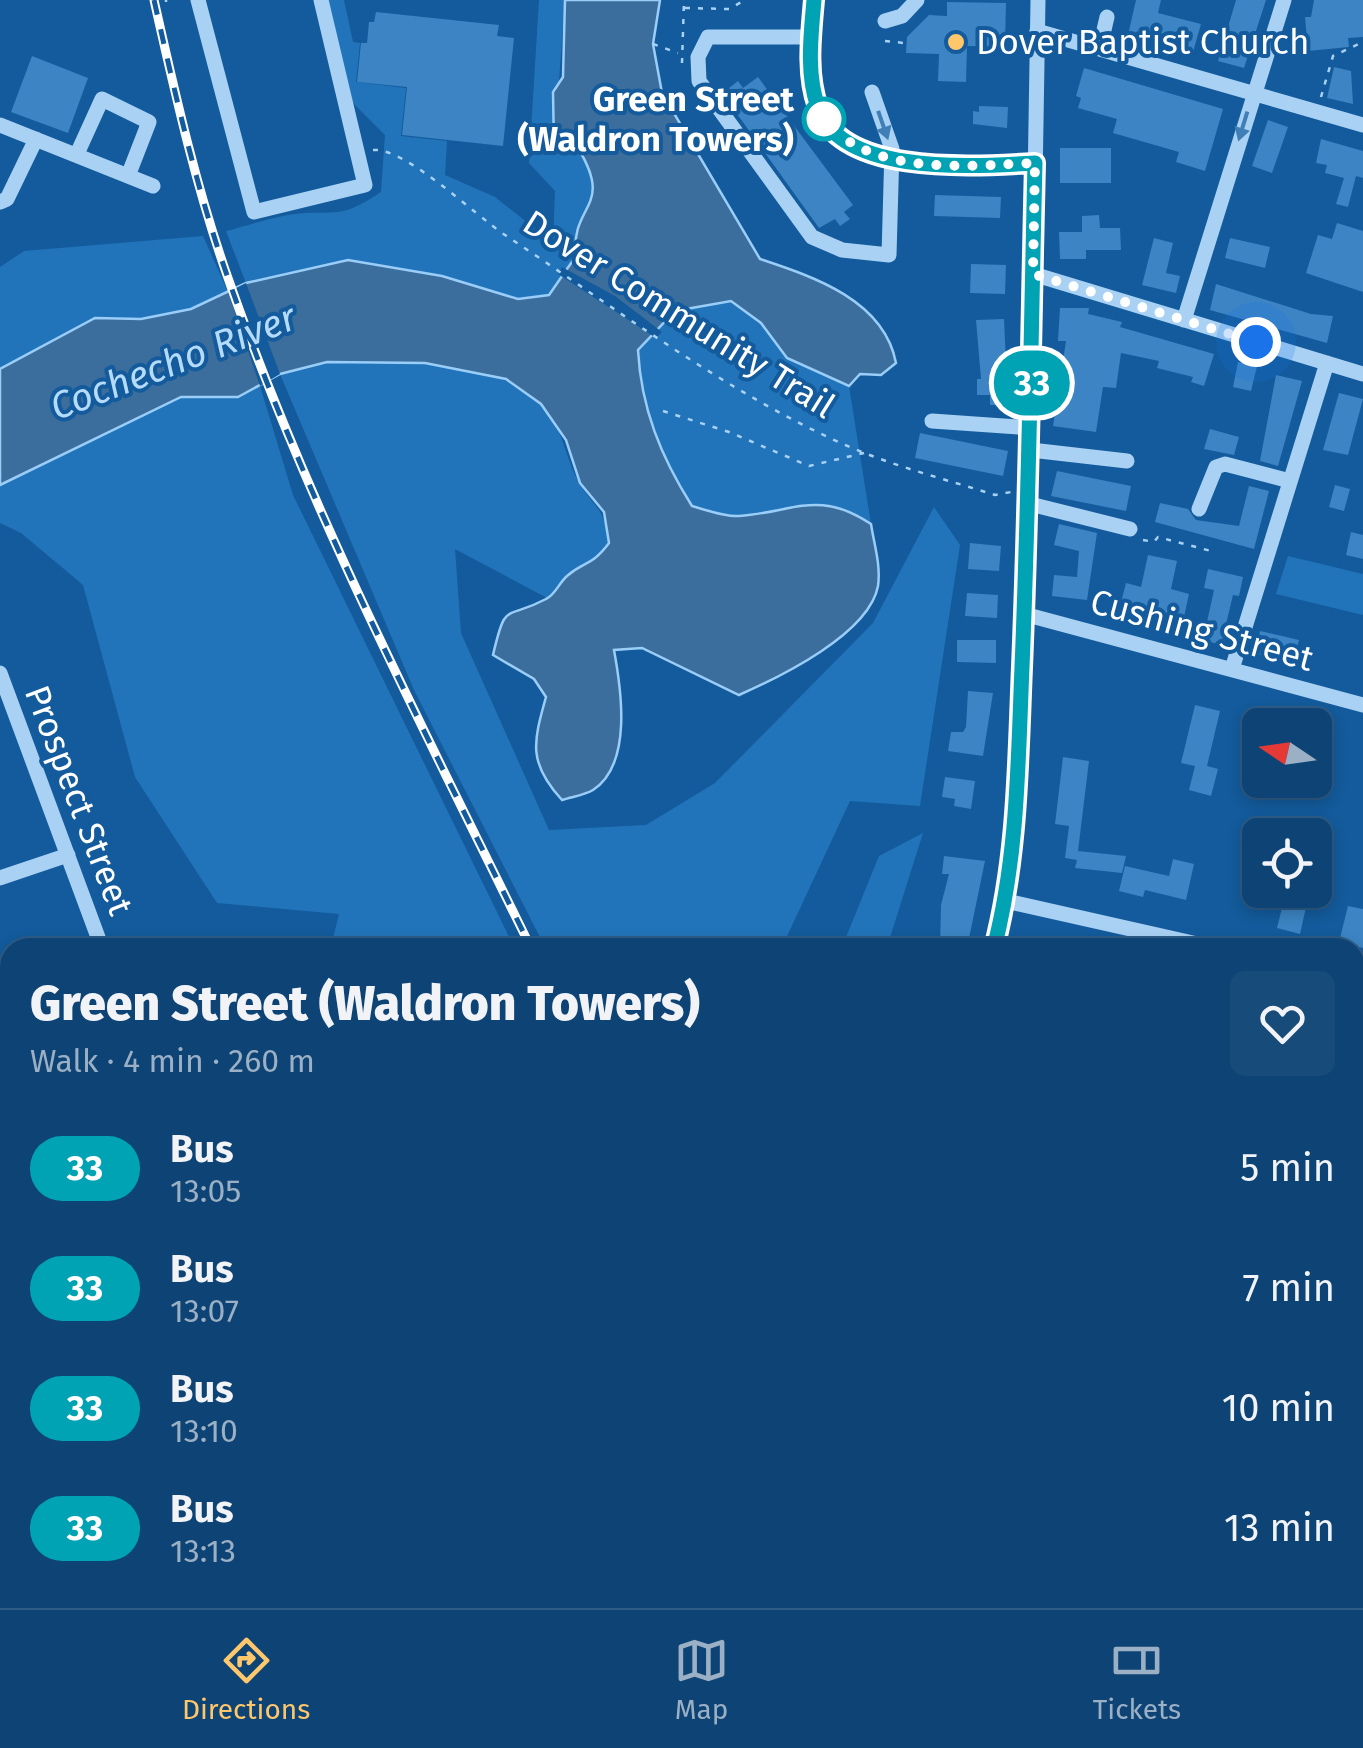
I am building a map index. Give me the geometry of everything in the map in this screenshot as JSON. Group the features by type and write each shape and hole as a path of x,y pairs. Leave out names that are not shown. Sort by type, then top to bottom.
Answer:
{"street":[{"path":"198,0 254,212 365,186 320,0"},
{"path":"814,0 814,94 830,129 863,151 892,159 1035,163"},
{"path":"885,21 902,16 917,0"},
{"path":"997,938 1006,901 1015,815 1024,614 1037,507 1031,450 1038,0"},
{"path":"1184,320 1284,0"},
{"path":"1100,46 1107,17"},
{"path":"1038,31 1363,125"},
{"path":"811,37 708,37 698,57 699,81 818,242 855,253 889,255 892,159 872,92"},
{"path":"76,154 102,99 149,122 128,176"},
{"path":"0,124 153,186"},
{"path":"0,202 7,199 36,139"},
{"path":"1033,274 1363,374"},
{"path":"1232,669 1327,363"},
{"path":"932,421 1032,428"},
{"path":"1031,450 1127,461"},
{"path":"1199,510 1216,467 1225,464 1290,482"},
{"path":"1037,507 1130,530"},
{"name":"Cushing Street","path":"1024,614 1363,705"},
{"name":"Prospect Street","path":"0,673 98,938"},
{"path":"0,878 68,856"},
{"path":"1006,901 1171,938"}],"path":[{"path":"684,0 679,53 684,68 699,81"},
{"path":"684,8 729,9 745,0"},
{"path":"885,41 904,43"},
{"path":"1320,99 1333,56 1363,42"},
{"path":"653,44 679,53"},
{"name":"Dover Community Trail","path":"357,152 380,149 398,153 500,232 722,377 811,428 865,453 996,496 1010,492"},
{"path":"663,412 729,432 808,466 865,453"},
{"path":"1130,530 1136,539 1154,542 1158,537 1212,550"}],"shaded area":[{"path":"327,0 344,0 353,42 360,43 356,82 406,88 401,136 447,141 445,175 495,197 553,243 555,191 529,163 539,0 565,0 554,148 577,148 588,168 592,195 579,225 576,256 549,295 518,299 442,276 348,260 246,283 226,231 286,215 345,211 381,192 385,135 347,97"},
{"path":"203,236 228,292 191,309 142,319 94,318 0,369 0,267 24,251"},
{"path":"732,300 761,323 787,358 849,386 871,524 852,513 821,505 739,516 692,506 654,431 643,392 638,350 675,311"},
{"path":"327,362 439,364 494,376 518,387 548,412 580,484 602,516 609,544 549,599 455,549 461,633 549,830 646,825 715,783 873,623 934,507 960,545 920,806 850,801 786,938 540,938 414,690 280,374"},
{"path":"260,386 293,495 510,938 333,938 339,914 217,903 135,777 83,585 21,533 0,523 0,485 181,397 238,397"},
{"path":"1288,556 1363,574 1363,615 1276,594"},
{"path":"923,833 890,938 846,938 879,856"}],"water":[{"name":"Cochecho River","path":"565,0 660,0 653,44 662,93 760,259 824,283 862,307 889,341 896,363 881,375 860,374 849,386 787,358 761,323 731,301 675,311 638,350 643,392 654,431 692,506 734,516 806,505 836,507 852,513 871,524 878,586 871,604 841,637 799,665 739,695 642,648 614,650 621,724 614,762 606,778 593,790 562,800 543,775 536,752 546,697 534,679 493,655 501,626 509,614 549,597 567,576 609,543 604,512 580,483 566,440 541,404 506,379 425,363 327,362 280,374 238,397 181,397 0,485 0,369 95,318 141,319 191,309 246,283 348,260 442,276 518,299 549,295 576,256 579,225 592,195 588,168 578,148 554,148 553,92 563,77"}],"pier":[{"path":"562,267 615,296 662,332 656,338 558,274"},
{"path":"246,283 280,374 260,386 228,292"}],"building":[{"path":"1136,0 1161,0 1158,13 1201,24 1193,52 1128,35"},
{"path":"1236,0 1266,0 1244,68 1218,61"},
{"path":"1314,0 1363,0 1363,37 1348,38 1349,47 1308,51 1305,17 1311,17"},
{"name":"Dover Baptist Church","path":"947,2 1006,3 1005,47 967,46 966,82 938,81 939,54 906,53 907,37 929,15 947,16"},
{"path":"376,12 499,25 497,36 514,38 503,146 402,135 407,87 357,82 361,43 367,43 369,22 374,22"},
{"path":"32,56 88,78 68,133 11,112"},
{"path":"1334,67 1351,71 1353,104 1327,98"},
{"path":"1084,68 1223,109 1205,171 1176,162 1179,152 1113,133 1117,119 1078,108 1081,98 1076,96"},
{"path":"758,77 853,205 844,212 850,219 840,226 835,219 819,228 727,100 734,95 729,88 738,81 743,88"},
{"path":"979,106 1008,107 1007,128 973,124 973,111 979,112"},
{"path":"1268,120 1288,127 1272,173 1252,166"},
{"path":"1321,139 1363,151 1363,178 1356,176 1348,207 1336,204 1344,178 1325,173 1327,165 1316,163"},
{"path":"1060,148 1111,148 1111,183 1060,183"},
{"path":"935,195 1001,197 1000,218 934,216"},
{"path":"1099,215 1100,228 1120,228 1121,250 1086,250 1086,259 1060,259 1059,232 1082,232 1082,216"},
{"path":"1337,223 1363,231 1363,292 1306,273 1318,235 1332,239"},
{"path":"1154,238 1173,243 1166,273 1180,276 1176,293 1142,285"},
{"path":"1230,238 1270,247 1265,268 1225,258"},
{"path":"971,264 1006,265 1005,294 970,293"},
{"path":"1216,284 1311,314 1333,316 1327,343 1210,310"},
{"path":"1060,308 1089,308 1088,314 1122,322 1120,327 1214,354 1204,386 1191,382 1193,377 1157,368 1159,361 1121,353 1116,388 1103,387 1096,432 1053,426 1066,341 1058,341"},
{"path":"1004,319 1008,405 990,405 990,395 977,395 977,379 981,379 976,320"},
{"path":"1238,362 1257,366 1251,391 1233,387"},
{"path":"1276,375 1302,381 1278,466 1260,461"},
{"path":"1339,393 1363,399 1348,455 1323,450"},
{"path":"1210,429 1239,437 1234,455 1204,449"},
{"path":"920,433 1008,451 1003,476 915,458"},
{"path":"1057,471 1131,486 1126,511 1051,496"},
{"path":"1335,485 1350,489 1344,511 1329,507"},
{"path":"1249,486 1269,491 1254,549 1155,522 1160,503 1188,509 1196,520 1239,526"},
{"path":"1059,524 1097,533 1087,600 1052,596 1054,575 1077,577 1079,551 1054,545"},
{"path":"1351,532 1363,535 1363,559 1346,555"},
{"path":"970,543 1001,546 999,571 968,569"},
{"path":"1148,555 1177,561 1171,589 1189,594 1181,631 1118,614 1126,583 1141,587"},
{"path":"1208,569 1243,577 1239,596 1233,595 1221,645 1203,640 1214,590 1204,588"},
{"path":"967,593 998,595 997,618 965,616"},
{"path":"1260,631 1299,640 1293,662 1255,654"},
{"path":"957,640 996,640 996,663 957,662"},
{"path":"968,691 993,693 983,756 948,751 951,732 963,732 966,727"},
{"path":"1195,705 1220,711 1207,766 1218,769 1211,796 1189,790 1195,766 1181,763"},
{"path":"1063,757 1089,761 1078,851 1126,856 1122,873 1075,868 1077,860 1065,858 1069,826 1055,824"},
{"path":"945,777 975,781 971,809 954,806 955,799 942,797"},
{"path":"944,856 985,861 969,938 940,938 941,905 949,874 942,874"},
{"path":"1173,859 1194,864 1186,900 1145,890 1143,897 1119,891 1125,866 1169,876"},
{"path":"1348,906 1363,909 1363,938 1340,938"},
{"path":"1282,908 1306,908 1300,934 1277,928"}],"railway":[{"path":"154,0 206,210 260,364 369,617 526,938"}],"bus line":[{"name":"33","path":"814,0 814,94 819,111 839,138 863,151 892,159 1035,163 1030,492 1015,815 1006,901 997,938"}],"place":[{"name":"Dover Baptist Church","path":"956,42"},
{"name":"Green Street (Waldron Towers)","path":"824,119"}],"route":[{"path":"824,119 819,111 839,138 879,157 1035,163 1033,274 1256,342"}]}
